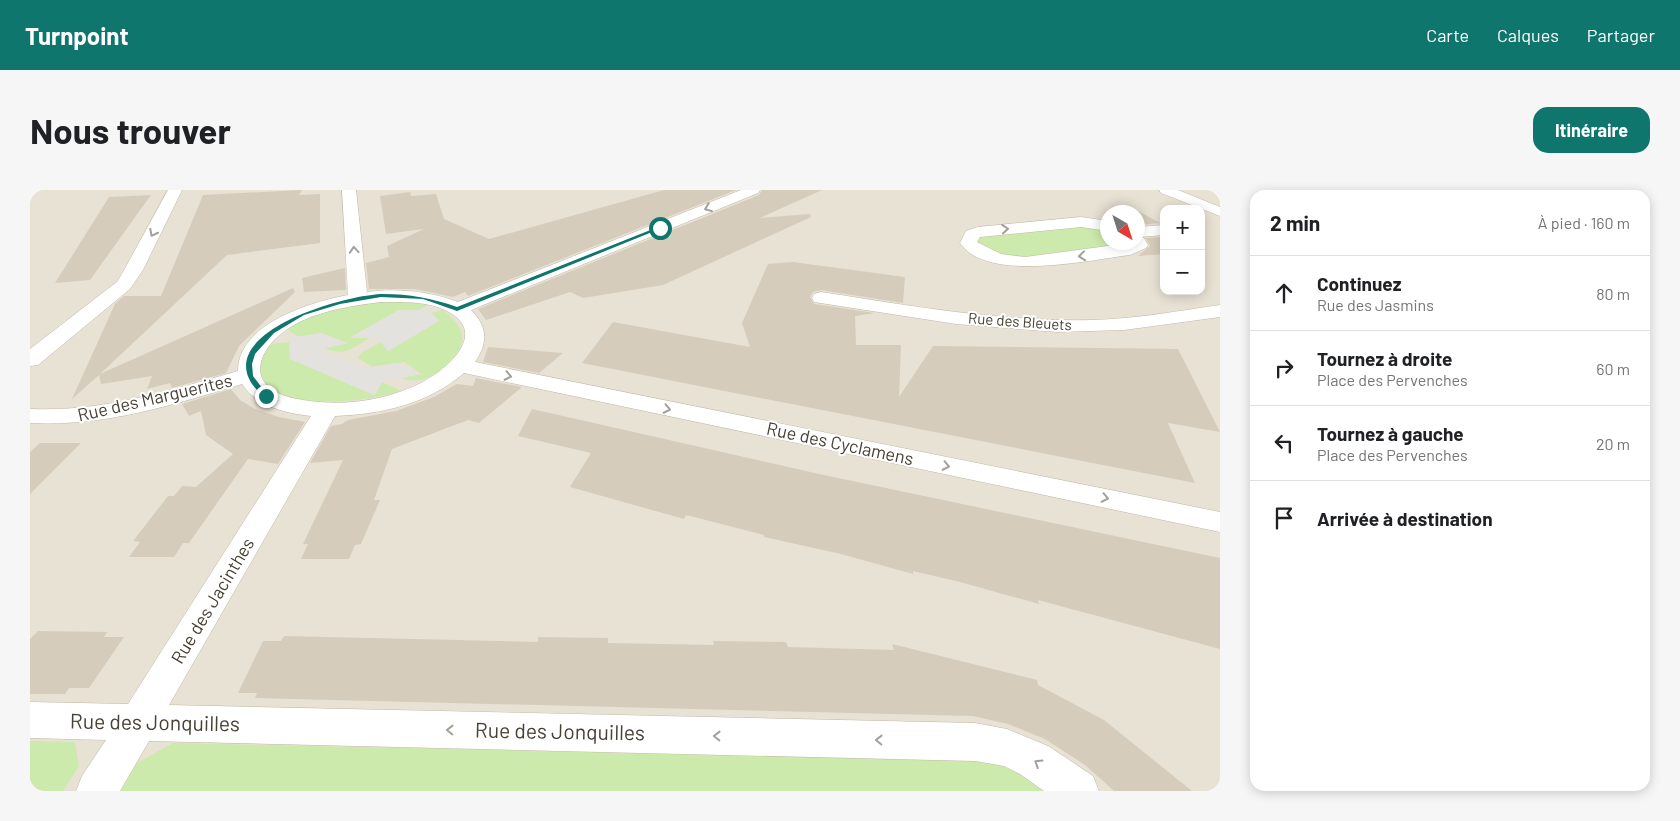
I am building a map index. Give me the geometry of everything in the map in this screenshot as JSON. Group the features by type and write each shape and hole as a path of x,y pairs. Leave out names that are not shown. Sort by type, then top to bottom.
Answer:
{"street":[{"path":"30,360 124,285 134,270 175,190"},
{"path":"349,190 358,298"},
{"path":"457,309 754,190"},
{"path":"1166,190 1217,220"},
{"path":"1100,225 1081,222 978,232 972,234 968,243 975,249 992,257 1025,262 1130,250"},
{"path":"1145,231 1160,230"},
{"path":"396,296 424,298 457,309 468,318 474,328 475,340 470,353 460,366 443,379 398,399 350,409 327,410 282,403 266,396 255,386 249,376 249,364 252,353 272,332 302,314 358,298 396,296"},
{"name":"Rue des Bleuets","path":"821,298 971,320 1055,326 1120,324 1220,311"},
{"name":"Rue des Cyclamens","path":"460,366 1220,522"},
{"name":"Rue des Marguerites","path":"30,416 55,419 85,416 132,407 249,376"},
{"name":"Rue des Jacinthes","path":"97,791 141,722 327,410"},
{"name":"Rue des Jonquilles","path":"30,720 975,742 1007,748 1034,760 1078,791"}],"shaded area":[{"path":"30,190 1220,190 1220,791 30,791"},
{"path":"399,310 429,310 439,321 388,351 378,338 349,338"},
{"path":"321,333 348,343 318,350 364,368 397,363 421,374 392,379 386,377 374,395 290,359 289,338"}],"green space":[{"path":"1076,225 1100,229 1100,247 1022,258 1005,256 978,244 977,240 980,236"},
{"path":"399,299 427,305 419,310 399,310 351,337 370,338 348,350 338,352 325,348 347,343 321,333 299,337 289,331 294,323 321,312"},
{"path":"443,310 458,325 462,341 459,351 453,360 434,375 423,379 412,380 402,378 421,374 405,362 373,367 358,358 361,353 381,342 388,351 439,321 431,313"},
{"path":"289,342 291,359 375,395 382,382 401,391 359,400 332,402 304,400 281,395 265,385 260,368 270,344"},
{"path":"30,741 75,742 79,766 63,791 30,791"},
{"path":"173,743 986,760 1028,773 1049,791 121,791 137,763"}],"building":[{"path":"302,190 299,195 320,194 320,243 227,255 100,374 293,288 295,292 239,346 226,373 172,388 170,383 147,389 152,376 101,384 99,375 72,399 115,304 124,296 161,296 203,195"},
{"path":"664,190 736,190 468,296 465,292 453,297 415,289 369,289 366,263 389,257 387,246 424,229 386,234 380,196 410,192 411,196 436,194 444,219 489,239"},
{"path":"762,190 822,190 760,218 810,214 811,217 663,285 583,298 570,292 486,320 478,309 759,195"},
{"path":"151,195 90,280 55,283 109,197"},
{"path":"1145,215 1160,223 1145,224"},
{"path":"1160,237 1160,254 1138,256 1150,246 1146,238"},
{"path":"793,262 905,277 903,303 821,290 813,292 810,297 814,304 875,313 855,316 856,345 901,345 899,397 933,346 1178,349 1220,432 1168,423 1195,483 582,363 613,322 750,347 742,323 768,264"},
{"path":"345,268 346,290 304,292 302,278"},
{"path":"488,347 563,353 539,373 483,362"},
{"path":"476,378 522,387 479,423 468,420 392,449 374,500 380,500 361,544 355,545 349,559 301,559 308,544 303,544 343,460 310,463 331,426 342,424 348,420 396,411 434,397 457,384 473,386"},
{"path":"231,389 240,400 255,409 279,417 305,422 278,464 248,459 189,543 183,543 174,557 129,557 140,542 133,541 168,496 174,496 182,486 196,487 233,454 206,435 201,411 189,416 182,404"},
{"path":"532,409 819,474 1220,558 1220,649 1038,600 1039,604 960,582 913,571 913,574 841,554 764,537 764,535 686,515 684,519 570,487 591,453 518,436"},
{"path":"40,443 81,443 30,494 30,452"},
{"path":"38,631 107,632 104,637 124,637 89,688 69,688 65,694 30,694 30,639"},
{"path":"284,636 538,642 538,637 608,638 608,643 714,645 713,641 786,642 788,647 894,650 892,644 1037,680 1038,685 1104,720 1192,791 1114,791 1085,765 1045,739 1008,724 973,716 255,698 257,693 238,693 263,641 281,641"}],"route":[{"path":"266,396 255,386 249,376 249,364 252,353 272,332 302,314 339,302 381,296 424,298 442,302 457,309 660,228"}]}
